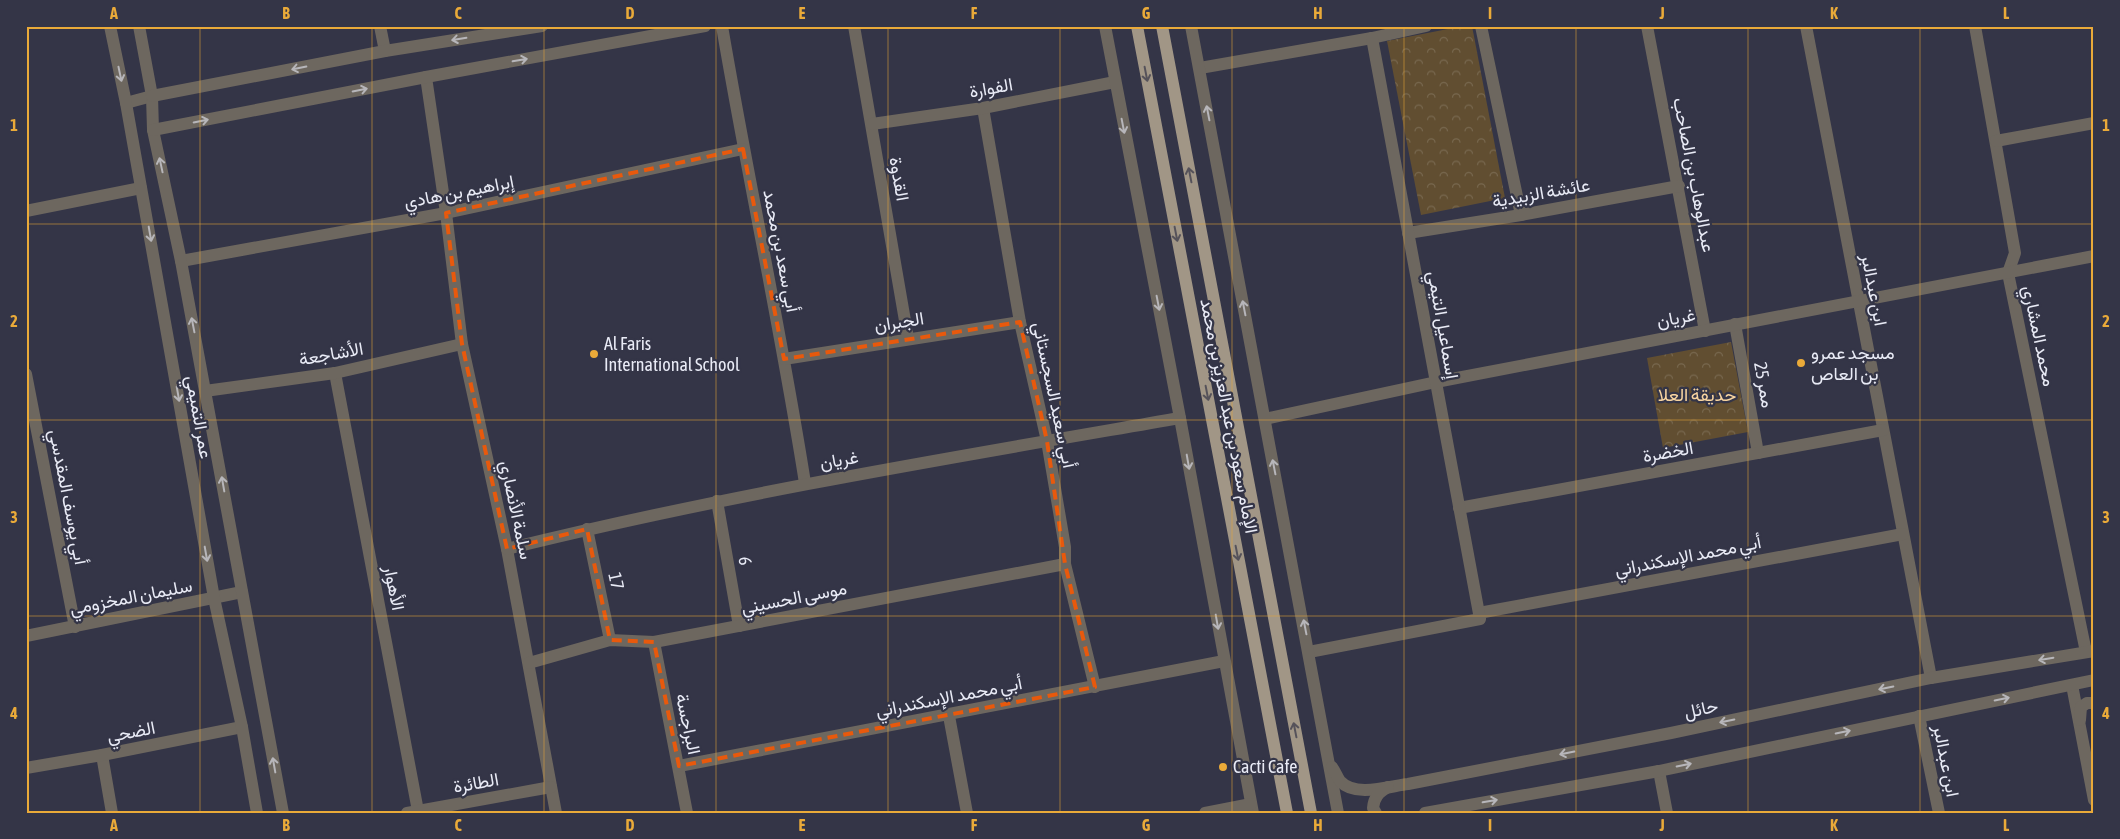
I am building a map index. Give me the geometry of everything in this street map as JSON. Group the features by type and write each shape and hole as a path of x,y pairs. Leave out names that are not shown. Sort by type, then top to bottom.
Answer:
{"main road":[{"name":"الإمام سعود بن عبد العزيز بن محمد","path":"1137,26 1287,813"},
{"name":"الإمام سعود بن عبد العزيز بن محمد","path":"1162,26 1311,813"}],"street":[{"name":"عمر التميمي","path":"110,26 142,188 214,598 242,727 257,813"},
{"path":"139,26 152,96 153,130 181,261 283,813"},
{"path":"380,26 385,51"},
{"path":"153,130 426,77 705,26"},
{"name":"أبي سعد بن محمد","path":"722,26 743,149 784,359 805,484"},
{"name":"القدوة","path":"854,26 908,338"},
{"path":"1105,26 1114,82 1180,418 1252,808 1205,813"},
{"name":"الإمام سعود بن عبد العزيز بن محمد","path":"1192,26 1310,652 1338,813"},
{"path":"1200,68 1372,38 1426,26"},
{"path":"1481,26 1521,215"},
{"name":"عبدالوهاب بن الصاحب","path":"1647,26 1705,330"},
{"name":"ابن عبدالبر","path":"1806,26 1931,678"},
{"name":"محمد المشاري","path":"1975,26 2015,253 2008,273 2090,651"},
{"path":"126,103 152,96 385,51 535,27"},
{"name":"إسماعيل التيمي","path":"1372,38 1479,616"},
{"name":"سلمة الأنصاري","path":"426,77 446,214 462,344 507,549 556,813"},
{"name":"الفوارة","path":"872,124 983,108 1114,82"},
{"name":"أبي سعيد السجستاني","path":"983,108 1020,322 1047,441 1065,547 1065,564 1095,687"},
{"path":"1996,141 2094,123"},
{"name":"إبراهيم بن هادي","path":"181,261 446,214 743,149"},
{"name":"عائشة الزبيدية","path":"1408,233 1521,215 1679,186"},
{"path":"26,211 142,188"},
{"name":"غريان","path":"1265,419 1436,382 2094,256"},
{"name":"الجبران","path":"784,359 908,338 1020,322"},
{"name":"ممر 25","path":"1735,324 1758,453"},
{"name":"الأشاجعة","path":"205,391 335,373 462,344"},
{"name":"الأهوار","path":"335,373 412,812"},
{"name":"أبي يوسف المقدسي","path":"26,374 75,627"},
{"name":"غريان","path":"507,549 587,529 717,501 1180,418"},
{"name":"الخضرة","path":"1459,508 1883,430"},
{"name":"6","path":"717,501 739,626"},
{"name":"17","path":"587,529 610,640"},
{"name":"أبي محمد الإسكندراني","path":"1310,652 1479,616 1903,534"},
{"name":"موسى الحسيني","path":"529,663 610,640 654,642 1065,564"},
{"name":"سليمان المخزومي","path":"26,636 242,592"},
{"name":"البراجسة","path":"654,642 687,813"},
{"name":"حائل","path":"1328,760 1341,782 1354,789 1388,787 1671,733 1931,678 2090,651"},
{"name":"أبي محمد الإسكندراني","path":"679,766 949,716 1224,661"},
{"path":"1425,813 1659,771 2094,680"},
{"path":"2072,684 2094,800"},
{"path":"2080,726 2081,707 2087,703 2094,703"},
{"path":"949,716 967,813"},
{"name":"ابن عبدالبر","path":"1919,716 1939,813"},
{"name":"الضحي","path":"26,768 242,727"},
{"path":"102,755 112,813"},
{"path":"1659,771 1667,813"},
{"name":"الطائرة","path":"412,812 551,787"},
{"path":"1376,813 1373,808 1374,801 1379,793 1388,787"}],"highlighted area":[{"path":"743,149 784,359 1020,322 1047,441 1065,564 1095,687 679,766 654,642 610,640 587,529 507,549 462,344 446,213"}],"green space":[{"path":"1463,26 1472,26 1505,198 1421,215 1387,41"},
{"name":"حديقة العلا","path":"1731,342 1748,432 1663,448 1647,358"}],"place":[{"name":"Al Faris International School","path":"594,354"},
{"name":"مسجد عمرو بن العاص","path":"1801,363"},
{"name":"Cacti Cafe","path":"1223,767"}]}
